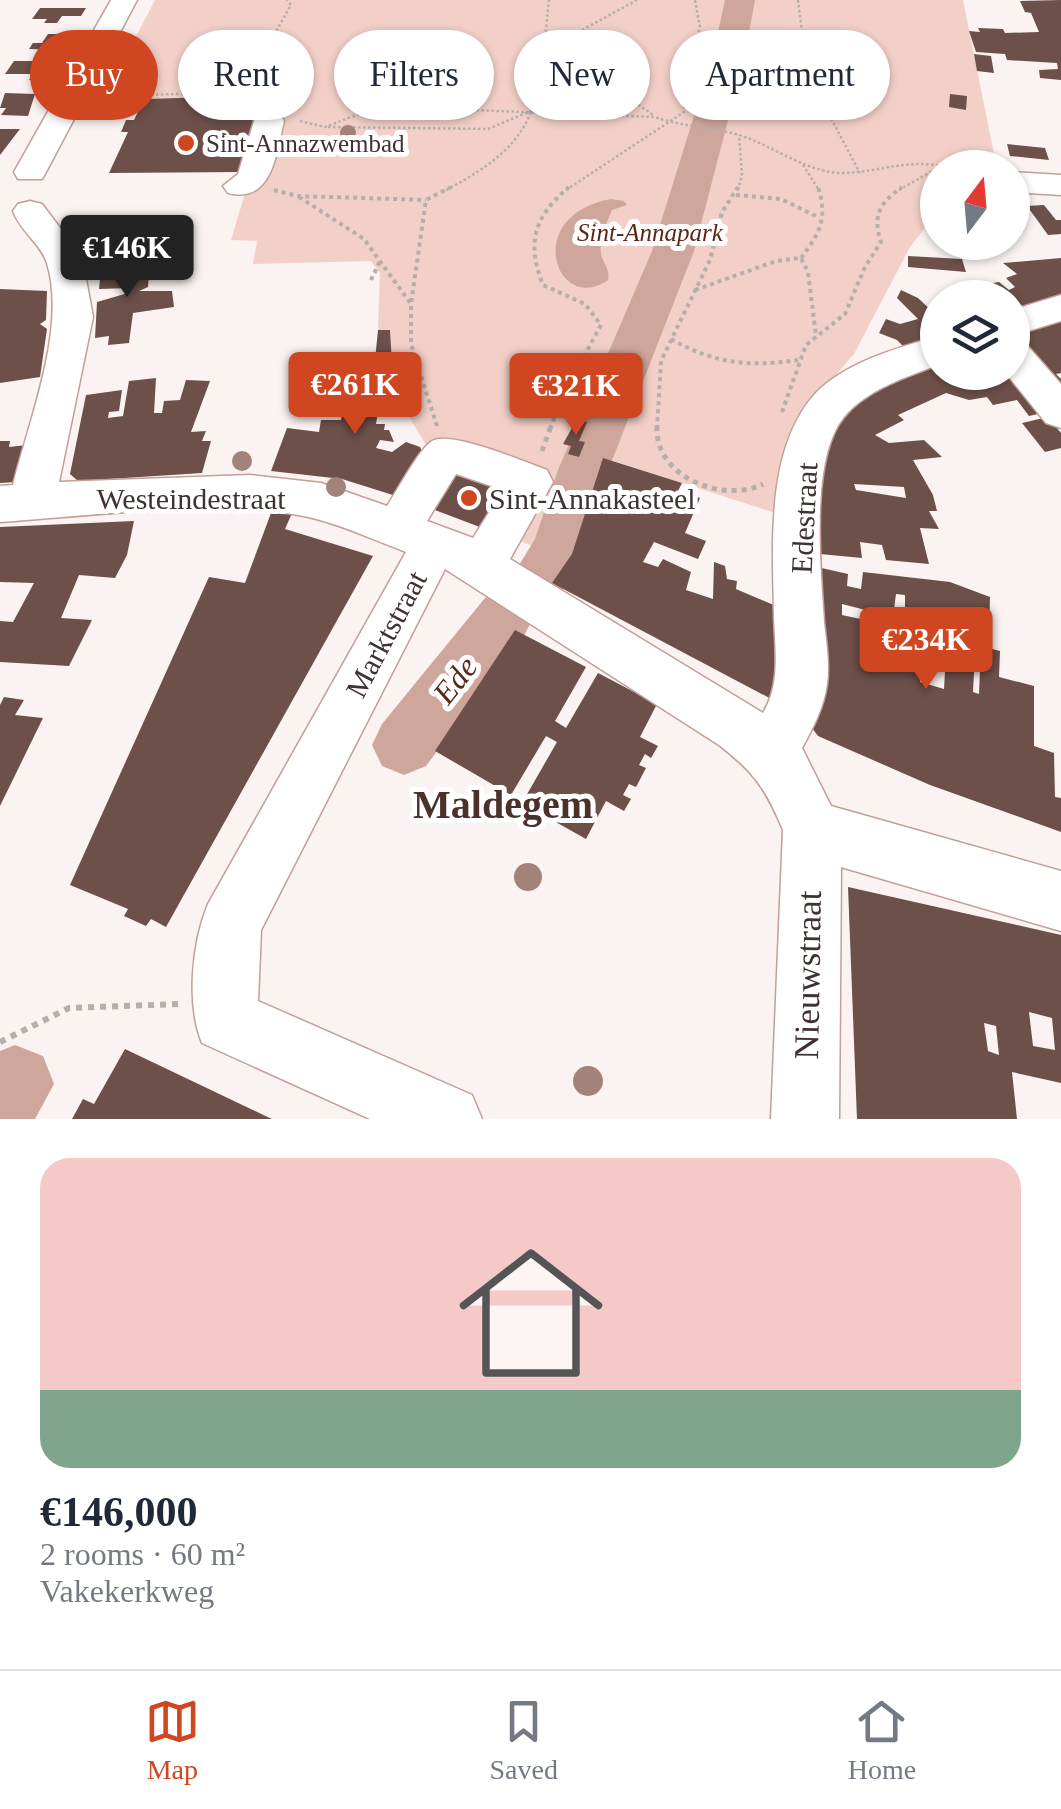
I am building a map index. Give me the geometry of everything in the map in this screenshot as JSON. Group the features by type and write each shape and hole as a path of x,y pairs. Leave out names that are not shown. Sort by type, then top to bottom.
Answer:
{"street":[{"path":"16,502 74,317 64,257 15,194 124,0"},
{"path":"240,186 253,178 271,120"},
{"path":"1030,183 1061,185"},
{"path":"1030,317 1061,308"},
{"name":"Edestraat","path":"770,751 793,712 802,681 799,488 809,438 829,407 858,384 920,358"},
{"path":"1030,375 1061,412"},
{"path":"438,546 446,453 531,482"},
{"path":"438,546 531,482"},
{"name":"Westeindestraat","path":"16,502 250,493 321,501 438,546"},
{"path":"438,546 738,727 770,751 788,775 812,830 1061,902"},
{"name":"Marktstraat","path":"438,546 230,926 225,1020 448,1119"},
{"name":"Nieuwstraat","path":"805,1119 812,830"}],"path":[{"path":"278,30 291,5 287,0"},
{"path":"545,30 549,0"},
{"path":"580,30 637,0"},
{"path":"531,482 564,393 601,325 597,313 586,303 543,285 533,260 534,234 548,208 572,182 684,112 686,90 682,69 700,28 695,0"},
{"path":"798,0 796,37 810,87 860,173"},
{"path":"325,127 362,113 396,109 514,109"},
{"path":"650,113 687,128 736,134 840,173 920,161"},
{"path":"650,117 656,117"},
{"path":"299,120 325,127 488,129 514,118"},
{"path":"240,186 296,196 426,200 510,150 529,120"},
{"path":"736,134 742,174 736,195 722,212 710,260 661,361 657,388 659,452 712,490 727,493 758,488 769,477"},
{"path":"797,160 808,168 824,209 819,218 818,238 800,258"},
{"path":"781,413 798,360 816,336 845,314 865,266 881,242 875,220 878,210 920,176"},
{"path":"736,195 781,199 819,218"},
{"path":"296,196 364,239 411,304"},
{"path":"426,200 411,304 411,344 446,453"},
{"path":"695,290 742,279 788,256 800,258 810,274 810,316 816,336"},
{"path":"371,280 380,261"},
{"path":"671,338 734,368 798,360"},
{"path":"0,1042 69,1008 197,1004"}],"green space":[{"name":"Sint-Annapark","path":"155,0 963,0 993,150 920,150 920,234 854,354 803,413 791,518 604,458 572,554 552,583 523,568 536,547 403,498 431,453 403,400 400,364 392,363 390,330 378,330 380,273 371,261 253,264 257,241 231,240 249,180 246,120 314,120 314,30 178,30 178,98 158,98 158,30 139,30"}],"shaded area":[{"path":"611,199 627,205 612,210 602,237 601,254 608,280 590,288 574,285 562,274 556,259 557,241 565,223 583,209"}],"building":[{"path":"1061,0 1061,80 1040,78 1039,70 1058,69 1057,63 1007,60 1005,54 976,52 969,31 980,32 978,28 1003,29 1005,33 1039,32 1031,13 1025,12 1020,1"},
{"path":"40,8 86,8 81,16 62,16 57,23 44,23 47,19 32,19"},
{"path":"974,54 991,56 994,73 977,71"},
{"path":"14,61 30,61 30,74 5,74"},
{"path":"5,93 30,94 28,116 1,115 6,108 0,108"},
{"path":"950,94 967,96 966,110 949,107"},
{"name":"Sint-Annazwembad","path":"178,98 178,120 267,120 240,172 109,173 128,132 121,132 126,120 158,120 158,99"},
{"path":"0,129 20,129 0,155"},
{"path":"1007,144 1045,148 1049,160 1030,158 1030,150 1008,150"},
{"path":"1044,205 1056,220 1061,220 1061,234 1048,235 1030,206"},
{"path":"908,256 920,257 920,260 962,260 966,272 908,267"},
{"path":"1061,258 1061,295 1030,306 1030,280 1008,280 1017,274 1003,263"},
{"path":"150,259 148,287 139,291 172,291 174,307 133,313 129,343 108,345 109,336 95,338 97,302 128,293 131,288 99,289 104,273 117,272 120,260"},
{"path":"0,289 47,291 46,320 40,324 47,329 40,377 0,383"},
{"path":"901,290 920,300 920,342 904,347 879,333 886,319 900,324 918,319 897,298"},
{"path":"1061,311 1061,373 1056,374 1061,379 1061,405 1030,368 1030,326"},
{"path":"378,330 390,330 392,363 400,363 397,385 401,399 388,400 386,412 378,412 376,424 385,424 384,430 389,430 394,442 380,440 376,448 392,452 406,442 420,447 423,454 396,496 342,479 271,471 287,428 319,432 321,420 341,420 347,390 372,390"},
{"path":"920,367 920,390 1030,388 1055,410 1029,416 1017,400 993,405 987,397 969,400 946,393 898,415 904,420 875,435 889,443 924,440 942,457 913,460 933,495 937,511 929,511 939,529 920,528 929,564 886,560 882,545 860,542 862,558 820,554 816,457 838,410","holes":["854,484 904,487 906,498 856,490"]},
{"path":"156,378 154,413 162,413 164,401 180,400 186,380 210,381 191,432 206,431 202,441 211,441 202,473 78,481 70,474 86,395 122,390 119,411 109,412 108,418 123,416 129,381"},
{"path":"1048,417 1061,433 1061,448 1045,452 1022,423"},
{"path":"577,419 587,422 579,441 585,442 579,457 568,454 571,446 563,444"},
{"path":"0,441 10,441 9,447 27,445 16,482 0,483"},
{"path":"603,458 682,483 678,491 700,498 685,533 706,541 698,559 654,542 643,562 658,567 663,559 691,572 686,590 713,599 714,562 725,566 727,579 737,581 736,589 790,612 775,701 552,583 572,554"},
{"name":"Sint-Annakasteel","path":"453,468 509,488 485,529 427,507"},
{"path":"293,511 285,529 373,556 166,927 151,919 146,926 124,916 128,909 70,885 209,577 245,583 271,513"},
{"path":"134,521 127,555 115,578 79,575 61,618 92,620 69,666 0,662 0,621 13,622 34,583 0,582 0,527"},
{"path":"817,567 848,574 847,586 861,589 863,572 950,582 990,597 989,638 976,635 973,692 979,694 981,646 1000,651 999,677 1034,686 1034,746 1054,753 1055,797 1061,798 1061,832 930,785 818,736 809,724","holes":["896,594 905,595 905,611 948,619 944,689 920,682 922,668 889,655 893,626 842,615 842,604 893,617"]},
{"path":"515,630 586,667 555,721 566,728 598,673 657,704 640,737 658,746 651,758 645,754 639,765 646,768 636,787 629,784 623,795 631,799 624,811 606,801 586,839 522,803 557,742 546,736 511,795 435,751"},
{"path":"4,697 24,700 15,715 43,718 0,806 0,705"},
{"path":"848,887 1061,935 1061,1083 1012,1072 1017,1119 857,1119","holes":["1029,1012 1052,1018 1055,1050 1033,1046","984,1023 996,1026 999,1055 988,1051"]},
{"path":"125,1049 272,1119 72,1119 83,1099 94,1104"}],"waterway":[{"name":"Ede","path":"584,470 673,251 729,55 740,0"},
{"name":"Ede","path":"541,575 559,547 579,483"},
{"name":"Ede","path":"404,745 505,616"},
{"name":"Ede","path":"0,1099 15,1084"}],"place":[{"name":"Sint-Annazwembad","path":"186,143"},
{"name":"Sint-Annakasteel","path":"469,498"}],"district":[{"name":"Maldegem","path":"503,804"}]}
